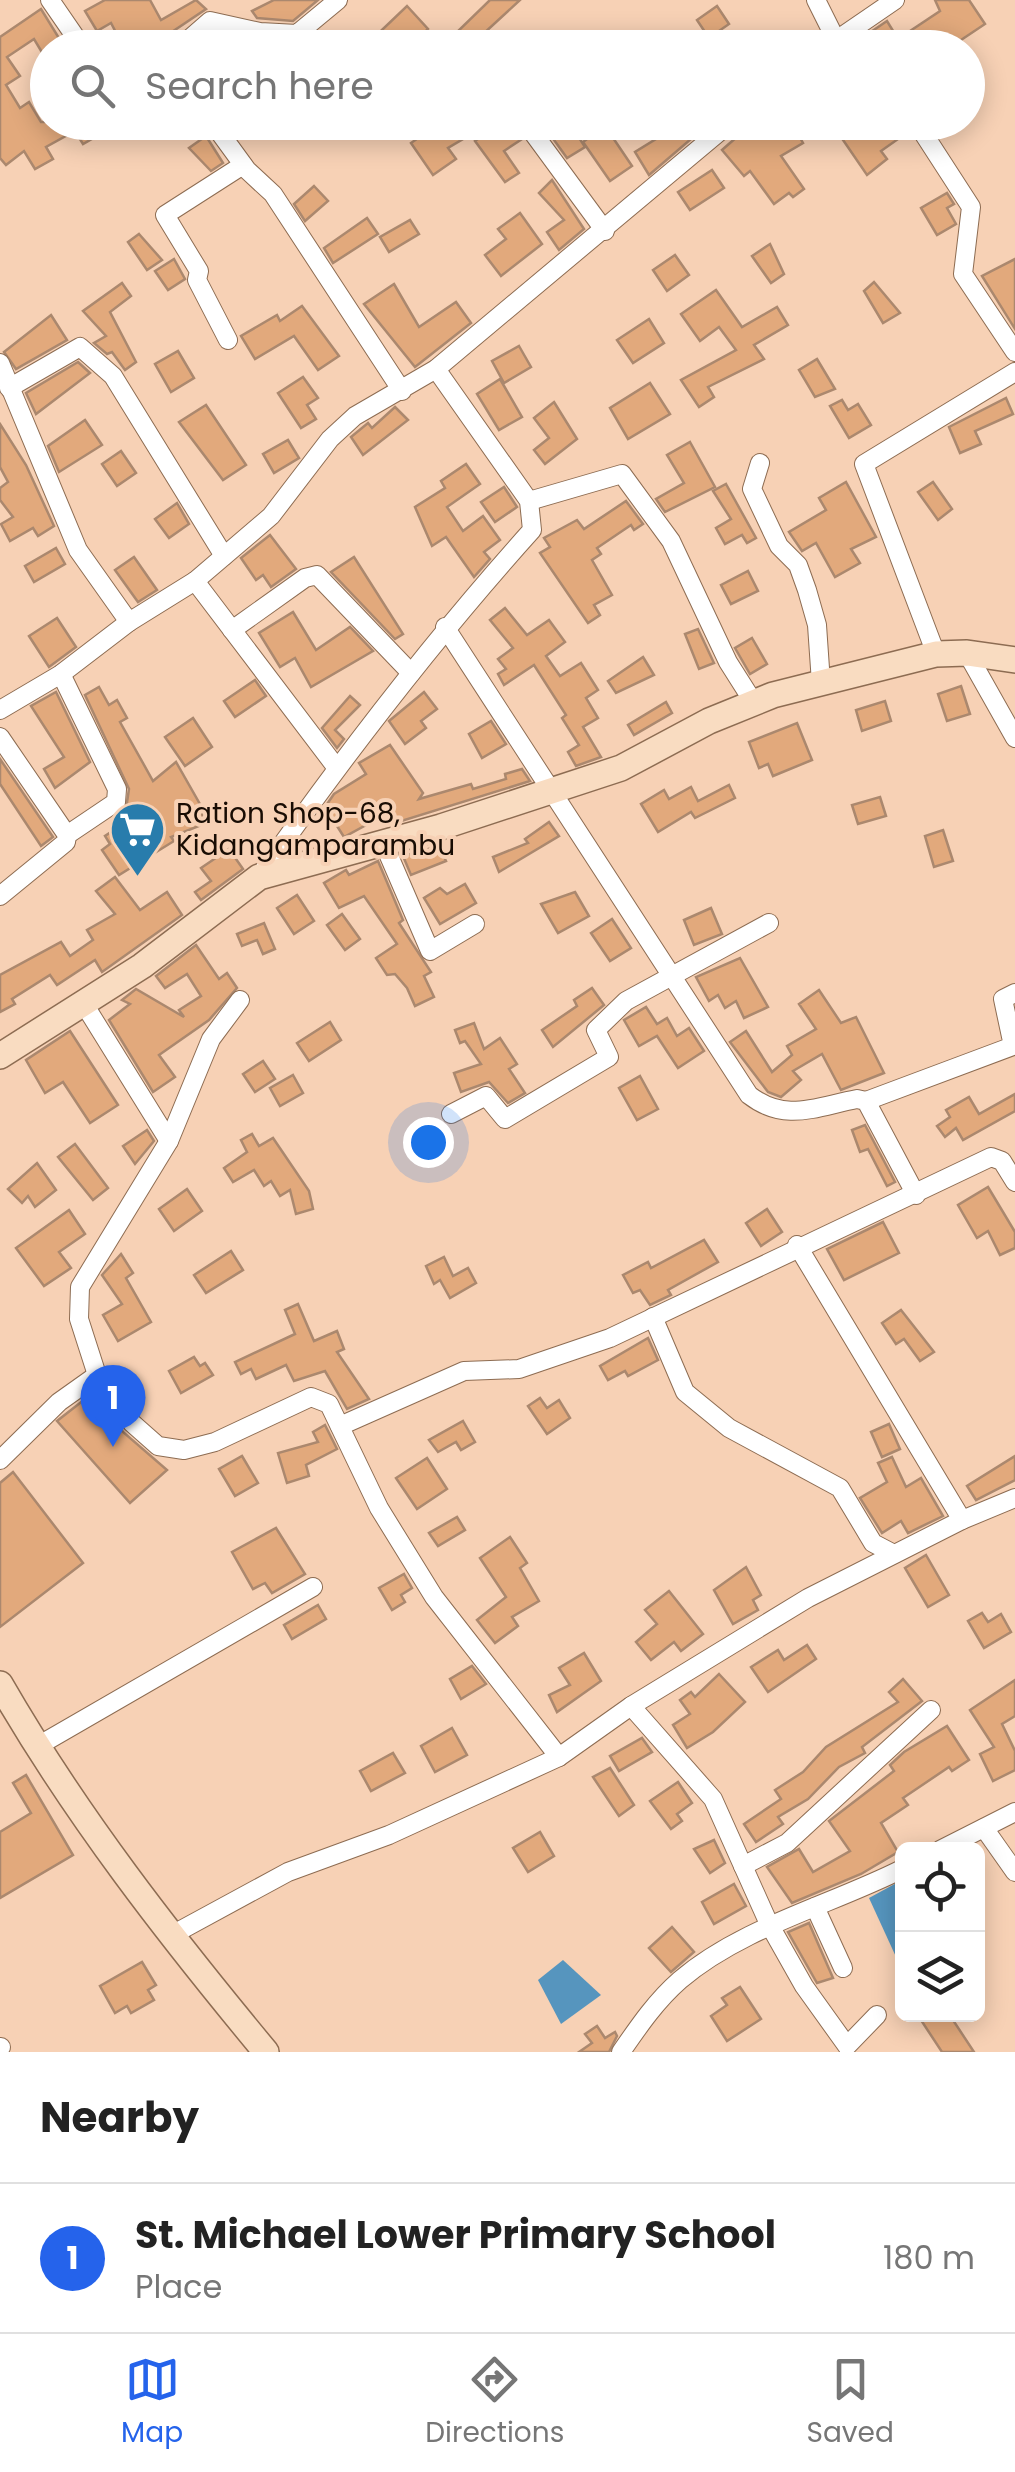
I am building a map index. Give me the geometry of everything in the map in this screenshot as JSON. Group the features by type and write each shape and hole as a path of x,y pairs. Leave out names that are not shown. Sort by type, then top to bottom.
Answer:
{"main road":[{"path":"0,1056 84,1004 259,877 621,768 709,720 820,683 936,654 967,652 1015,660"},
{"path":"0,1684 36,1747 170,1936 266,2052"}],"street":[{"path":"50,0 71,30"},
{"path":"302,30 338,0"},
{"path":"816,0 828,30"},
{"path":"853,30 895,0"},
{"path":"199,30 210,20 252,30"},
{"path":"225,140 242,165 273,194 402,391"},
{"path":"537,140 604,231"},
{"path":"0,710 62,674 128,622 195,582 270,516 330,439 355,416 436,368 709,140"},
{"path":"928,140 971,207 963,274 1015,352"},
{"path":"228,340 197,280 200,271 165,215 242,165"},
{"path":"10,388 80,347 113,376 224,556"},
{"path":"0,363 78,550 128,622"},
{"path":"259,877 336,767 446,627 532,530 529,500 436,368"},
{"path":"936,654 864,464 1015,372"},
{"path":"760,463 752,489 779,546 798,565 817,625 820,683"},
{"path":"529,500 622,474 671,541 728,662 754,702"},
{"path":"232,630 305,578 316,575 411,673"},
{"path":"195,582 336,767"},
{"path":"446,627 748,1096 766,1109 783,1114 866,1101 1013,1046 1003,1000 1015,994"},
{"path":"967,652 1015,738"},
{"path":"62,674 117,790 116,802 67,835"},
{"path":"0,738 67,835 66,842 0,896"},
{"path":"384,842 430,950 475,924"},
{"path":"452,1114 486,1096 505,1119 609,1057 596,1030 626,1001 769,923"},
{"path":"240,1000 211,1039 169,1141 80,1287 79,1319 97,1375 132,1424 158,1446 184,1450 215,1442 311,1396 329,1404 379,1508 434,1597 559,1757"},
{"path":"84,1004 169,1141"},
{"path":"866,1101 916,1194"},
{"path":"340,1426 455,1374 533,1366 654,1316 992,1157 1002,1160 1015,1182"},
{"path":"797,1246 962,1520"},
{"path":"654,1316 685,1392 729,1428 840,1488 873,1543 894,1554"},
{"path":"0,1460 59,1402 97,1375"},
{"path":"170,1936 288,1872 389,1836 559,1757 631,1706 808,1598 962,1520 1015,1498"},
{"path":"36,1747 313,1587"},
{"path":"631,1706 713,1800 769,1924 846,2049 877,2016"},
{"path":"743,1866 786,1843 931,1710"},
{"path":"956,1842 1015,1812"},
{"path":"984,1828 1015,1872"},
{"path":"621,2052 653,2006 684,1977 769,1924 895,1871"},
{"path":"816,1906 843,1968"}],"water":[{"path":"895,1884 895,1955 869,1898"},
{"path":"563,1960 601,1995 561,2024 538,1980"}],"building":[{"path":"105,0 150,0 161,20 196,0 206,9 175,30 115,30 111,23 96,30 85,11"},
{"path":"274,0 318,0 293,21 257,18 252,11"},
{"path":"490,0 520,0 488,30 459,30"},
{"path":"935,0 969,0 985,24 976,30 912,30 940,11"},
{"path":"407,6 428,29 427,30 382,30"},
{"path":"717,6 729,24 720,30 704,30 697,20"},
{"path":"41,9 54,30 30,30 30,42 7,57 20,76 6,85 20,108 30,104 30,140 59,140 46,147 53,159 35,169 24,151 6,165 0,158 0,37"},
{"path":"887,21 892,30 874,30"},
{"path":"200,140 209,140 223,163 211,171 189,148"},
{"path":"462,140 448,148 456,159 433,175 411,143"},
{"path":"520,140 504,151 519,173 505,182 475,141"},
{"path":"554,140 581,140 585,147 567,158"},
{"path":"614,140 632,166 610,181 583,142"},
{"path":"654,140 690,140 649,175 635,152"},
{"path":"733,140 801,140 803,143 781,156 804,189 793,197 789,193 774,204 750,171 744,176 722,150"},
{"path":"843,140 897,140 881,151 887,159 867,175"},
{"path":"712,170 724,188 690,210 678,192"},
{"path":"552,180 584,229 559,250 547,232 564,220 539,193"},
{"path":"314,186 328,201 305,221 294,204"},
{"path":"947,193 954,204 947,208 956,224 937,235 921,208"},
{"path":"520,213 542,244 501,276 485,255 506,239 498,229"},
{"path":"367,218 378,234 333,263 324,248"},
{"path":"410,220 419,234 389,252 380,237"},
{"path":"139,234 162,260 147,270 128,242"},
{"path":"770,244 784,274 771,283 752,256"},
{"path":"675,255 689,275 667,291 653,270"},
{"path":"174,259 185,279 168,290 155,271"},
{"path":"1015,259 1015,329 982,276"},
{"path":"874,282 900,313 883,323 864,291"},
{"path":"122,283 131,296 110,312 136,362 125,370 112,352 107,354 94,343 106,336 83,311"},
{"path":"394,284 419,327 456,302 471,323 415,367 364,304"},
{"path":"716,290 742,327 777,307 788,325 754,345 764,359 708,387 714,397 699,407 681,380 736,350 719,327 700,341 681,314"},
{"path":"302,306 339,356 318,370 294,336 255,359 241,336 277,315 280,321"},
{"path":"51,315 67,340 16,369 4,352"},
{"path":"649,319 664,343 633,363 617,340"},
{"path":"519,346 531,367 504,383 492,361"},
{"path":"178,351 194,378 171,392 155,364"},
{"path":"817,359 835,389 815,397 799,370"},
{"path":"78,362 90,373 36,414 26,393"},
{"path":"303,377 318,398 307,405 316,419 301,428 278,393"},
{"path":"500,379 522,417 499,430 477,394"},
{"path":"650,383 670,414 628,439 610,408"},
{"path":"1006,398 1013,414 975,431 981,444 960,453 949,427"},
{"path":"842,400 848,410 858,404 871,425 849,438 830,406"},
{"path":"554,402 577,439 545,464 534,450 549,438 534,418"},
{"path":"206,405 246,465 223,480 179,422"},
{"path":"395,407 408,420 363,455 351,437 368,423 372,428"},
{"path":"85,420 102,445 59,472 48,446"},
{"path":"0,424 26,465 54,526 38,536 33,528 10,541 1,524 13,517 0,500 0,488 8,482 0,467"},
{"path":"288,440 299,458 274,473 263,454"},
{"path":"690,442 715,487 665,512 656,499 684,483 667,455"},
{"path":"121,451 136,473 117,486 102,464"},
{"path":"466,464 480,484 447,507 463,531 483,516 500,540 484,552 490,559 474,577 446,537 432,546 415,507 445,488 441,481"},
{"path":"846,482 876,537 851,549 860,563 835,577 816,543 802,551 789,532 826,510 819,498"},
{"path":"933,482 952,509 938,520 918,492"},
{"path":"726,484 756,538 747,543 742,535 725,544 716,528 731,519 713,491"},
{"path":"504,487 517,507 495,522 481,502"},
{"path":"626,501 643,524 634,530 631,525 597,548 601,554 592,560 612,595 594,605 600,615 588,623 540,553 550,547 544,538 577,520 584,529"},
{"path":"177,503 189,524 169,538 155,519"},
{"path":"270,535 296,569 271,587 263,575 256,580 241,558"},
{"path":"56,548 65,564 34,582 25,566"},
{"path":"134,557 157,590 138,602 115,570"},
{"path":"354,557 403,634 395,639 331,572"},
{"path":"748,571 758,591 731,604 721,585"},
{"path":"505,608 527,635 549,620 565,642 546,656 560,676 581,663 598,690 586,698 598,718 583,727 601,757 576,766 568,752 579,745 562,718 566,715 534,665 504,685 498,674 506,669 498,659 513,648 490,620"},
{"path":"293,612 316,650 350,627 373,651 311,687 295,658 280,667 259,633"},
{"path":"57,618 76,647 49,667 29,636"},
{"path":"698,629 714,663 699,669 685,634"},
{"path":"752,638 767,664 750,674 735,648"},
{"path":"643,657 654,675 616,693 608,681"},
{"path":"255,680 266,696 235,717 224,701"},
{"path":"961,686 970,714 947,721 938,694"},
{"path":"99,687 109,705 117,700 127,718 120,722 153,781 176,762 201,806 204,824 171,837 174,841 119,875 102,850 110,844 105,836 131,819 126,809 129,789 85,695"},
{"path":"56,692 90,762 55,788 44,769 64,757 31,706"},
{"path":"424,692 437,709 421,721 426,728 405,744 389,721"},
{"path":"350,696 360,705 335,730 344,739 337,748 322,728"},
{"path":"885,701 891,721 862,731 856,710"},
{"path":"666,702 672,713 634,735 628,725"},
{"path":"193,718 212,747 185,766 165,737"},
{"path":"491,721 506,744 482,758 469,734"},
{"path":"797,723 812,760 773,776 768,764 759,768 749,742"},
{"path":"390,745 423,793 419,799 471,784 473,789 506,779 505,774 522,769 530,781 395,823 390,812 344,837 325,807 334,794 366,774 359,763"},
{"path":"0,759 53,837 41,846 0,784"},
{"path":"729,785 735,798 695,818 691,812 658,832 641,804 664,790 669,799 691,787 698,801"},
{"path":"880,797 886,816 858,824 852,805"},
{"path":"549,822 559,836 499,872 493,857 528,843 525,839"},
{"path":"943,830 953,861 934,867 925,836"},
{"path":"439,846 446,861 411,875 403,856"},
{"path":"229,849 243,869 201,900 195,892 211,881 201,868"},
{"path":"378,861 403,920 399,923 431,972 424,976 434,997 415,1006 407,988 395,974 387,975 376,958 397,944 364,896 339,908 324,883 346,870 349,875"},
{"path":"115,877 140,910 167,892 182,915 102,972 95,960 57,985 50,975 12,999 15,1004 0,1012 0,975 61,942 70,956 93,940 87,930 115,914 96,891"},
{"path":"465,884 476,903 440,924 424,898 440,888 447,894"},
{"path":"575,892 589,916 558,933 541,904"},
{"path":"297,895 314,921 294,934 277,908"},
{"path":"711,908 722,934 694,945 684,920"},
{"path":"342,914 360,939 345,950 327,925"},
{"path":"612,919 631,948 610,961 591,933"},
{"path":"264,923 275,949 263,954 257,940 242,946 237,934"},
{"path":"196,945 219,979 227,973 237,988 209,1020 159,1055 175,1077 153,1092 109,1020 130,1004 122,1000 136,989 184,1017 179,1010 201,996 187,974 165,988 156,976"},
{"path":"740,958 768,1007 744,1018 736,1001 725,1008 718,995 709,1001 696,977"},
{"path":"592,988 604,1005 553,1047 542,1030 577,1006 574,1000"},
{"path":"819,990 841,1023 856,1017 884,1073 841,1090 822,1054 793,1071 801,1080 781,1097 768,1092 730,1042 746,1031 772,1072 792,1055 787,1046 816,1029 799,1004"},
{"path":"646,1007 657,1024 667,1018 677,1036 689,1028 704,1051 678,1068 657,1036 639,1046 624,1020"},
{"path":"330,1022 341,1040 309,1061 297,1043"},
{"path":"474,1023 484,1049 500,1038 517,1064 509,1069 525,1093 508,1103 489,1082 461,1092 454,1073 481,1064 465,1041 460,1043 455,1030"},
{"path":"70,1031 118,1105 90,1123 63,1082 45,1093 26,1060"},
{"path":"263,1061 275,1079 255,1092 243,1074"},
{"path":"293,1075 303,1093 280,1106 270,1088"},
{"path":"640,1076 658,1109 637,1120 619,1088"},
{"path":"1015,1094 1015,1111 963,1140 956,1128 945,1137 937,1126 950,1117 946,1110 969,1097 979,1114"},
{"path":"865,1125 895,1182 887,1186 868,1149 860,1152 852,1130"},
{"path":"147,1130 154,1141 135,1164 123,1146"},
{"path":"252,1134 259,1146 273,1138 309,1191 313,1209 296,1214 290,1190 280,1196 271,1181 264,1186 254,1170 233,1182 224,1168 247,1152 241,1140"},
{"path":"75,1144 108,1188 93,1200 58,1157"},
{"path":"37,1163 56,1190 35,1207 28,1196 22,1203 8,1189"},
{"path":"988,1187 1015,1232 1015,1248 1000,1255 988,1231 977,1238 958,1205"},
{"path":"187,1189 202,1211 174,1231 159,1209"},
{"path":"767,1209 782,1232 761,1246 746,1223"},
{"path":"69,1210 85,1234 59,1252 71,1268 44,1286 16,1248"},
{"path":"883,1222 899,1253 844,1280 827,1249"},
{"path":"704,1240 718,1262 668,1290 671,1295 650,1305 640,1290 633,1293 623,1275 648,1262 651,1268"},
{"path":"231,1251 243,1270 206,1293 194,1275"},
{"path":"121,1254 133,1273 126,1278 151,1322 118,1341 103,1315 122,1304 102,1275"},
{"path":"444,1257 453,1276 468,1268 476,1283 450,1298 440,1280 434,1284 426,1266"},
{"path":"298,1304 314,1341 337,1331 344,1349 337,1352 369,1399 347,1409 325,1371 294,1381 286,1365 256,1379 251,1369 241,1374 235,1362 295,1334 285,1310"},
{"path":"901,1310 934,1352 920,1361 904,1339 896,1344 882,1323"},
{"path":"648,1338 658,1360 628,1376 625,1371 608,1380 600,1366"},
{"path":"194,1357 200,1366 205,1363 213,1375 181,1393 169,1371"},
{"path":"94,1392 123,1432 167,1470 130,1503 57,1421"},
{"path":"540,1398 547,1408 559,1400 570,1418 547,1434 528,1406"},
{"path":"463,1421 475,1442 461,1450 456,1442 438,1452 429,1440"},
{"path":"889,1424 900,1449 882,1457 871,1432"},
{"path":"325,1425 337,1449 306,1465 309,1476 287,1483 278,1453 318,1442 313,1432"},
{"path":"242,1456 258,1483 235,1496 219,1469"},
{"path":"1015,1456 1015,1480 976,1500 967,1486"},
{"path":"892,1457 906,1487 921,1478 943,1516 908,1533 901,1521 882,1533 860,1498 887,1482 878,1463"},
{"path":"427,1458 447,1489 417,1509 396,1478"},
{"path":"13,1472 83,1563 0,1627 0,1483"},
{"path":"457,1517 465,1530 438,1546 429,1533"},
{"path":"276,1528 305,1574 272,1593 265,1583 253,1589 232,1552"},
{"path":"510,1537 527,1563 520,1568 539,1601 512,1617 518,1626 495,1643 477,1620 506,1597 480,1558"},
{"path":"926,1555 949,1595 928,1607 905,1568"},
{"path":"746,1567 761,1595 753,1600 758,1610 733,1624 714,1590"},
{"path":"404,1574 412,1588 401,1595 405,1602 392,1610 379,1588"},
{"path":"669,1591 703,1634 681,1651 674,1642 651,1660 636,1642 657,1624 645,1610"},
{"path":"318,1605 326,1619 292,1639 284,1625"},
{"path":"982,1613 988,1622 1001,1614 1011,1632 984,1648 968,1621"},
{"path":"807,1645 816,1659 768,1692 751,1667 778,1650 784,1660"},
{"path":"584,1653 601,1681 557,1712 549,1695 570,1685 559,1668"},
{"path":"472,1666 486,1684 461,1699 450,1679"},
{"path":"719,1674 745,1702 713,1732 687,1748 673,1725 690,1714 680,1700 691,1692 695,1697"},
{"path":"903,1679 922,1701 862,1747 865,1753 839,1767 808,1799 778,1817 783,1824 756,1842 744,1824 781,1799 775,1790 803,1772 826,1747 898,1702 889,1692"},
{"path":"1015,1680 1015,1716 1002,1724 1015,1751 1015,1770 993,1781 980,1754 994,1747 970,1710"},
{"path":"947,1726 969,1760 952,1771 949,1767 903,1798 908,1805 881,1823 895,1854 861,1874 792,1903 767,1867 799,1849 813,1872 850,1851 829,1821 894,1771 890,1765"},
{"path":"452,1728 467,1755 435,1772 421,1746"},
{"path":"642,1738 652,1752 619,1771 610,1756"},
{"path":"393,1753 405,1773 371,1791 360,1771"},
{"path":"610,1768 634,1805 619,1816 593,1777"},
{"path":"26,1775 73,1855 0,1898 0,1832 31,1813 13,1783"},
{"path":"678,1782 692,1803 677,1814 682,1821 671,1829 650,1801"},
{"path":"540,1832 554,1856 528,1872 513,1848"},
{"path":"714,1840 725,1863 710,1873 694,1849"},
{"path":"734,1884 746,1906 714,1924 702,1902"},
{"path":"809,1923 833,1978 817,1983 788,1932"},
{"path":"672,1927 694,1952 671,1972 649,1948"},
{"path":"142,1962 156,1985 148,1990 154,2000 131,2013 127,2006 115,2013 100,1986"},
{"path":"740,1987 761,2019 727,2041 711,2016 727,2005 722,1998"},
{"path":"922,2022 954,2022 974,2052 942,2052"},
{"path":"597,2026 605,2038 615,2032 617,2036 609,2052 579,2052 592,2043 585,2034"}],"place":[{"name":"Ration Shop-68, Kidangamparambu","path":"137,878"},
{"name":"St. Michael Lower Primary School","path":"113,1447"}]}
